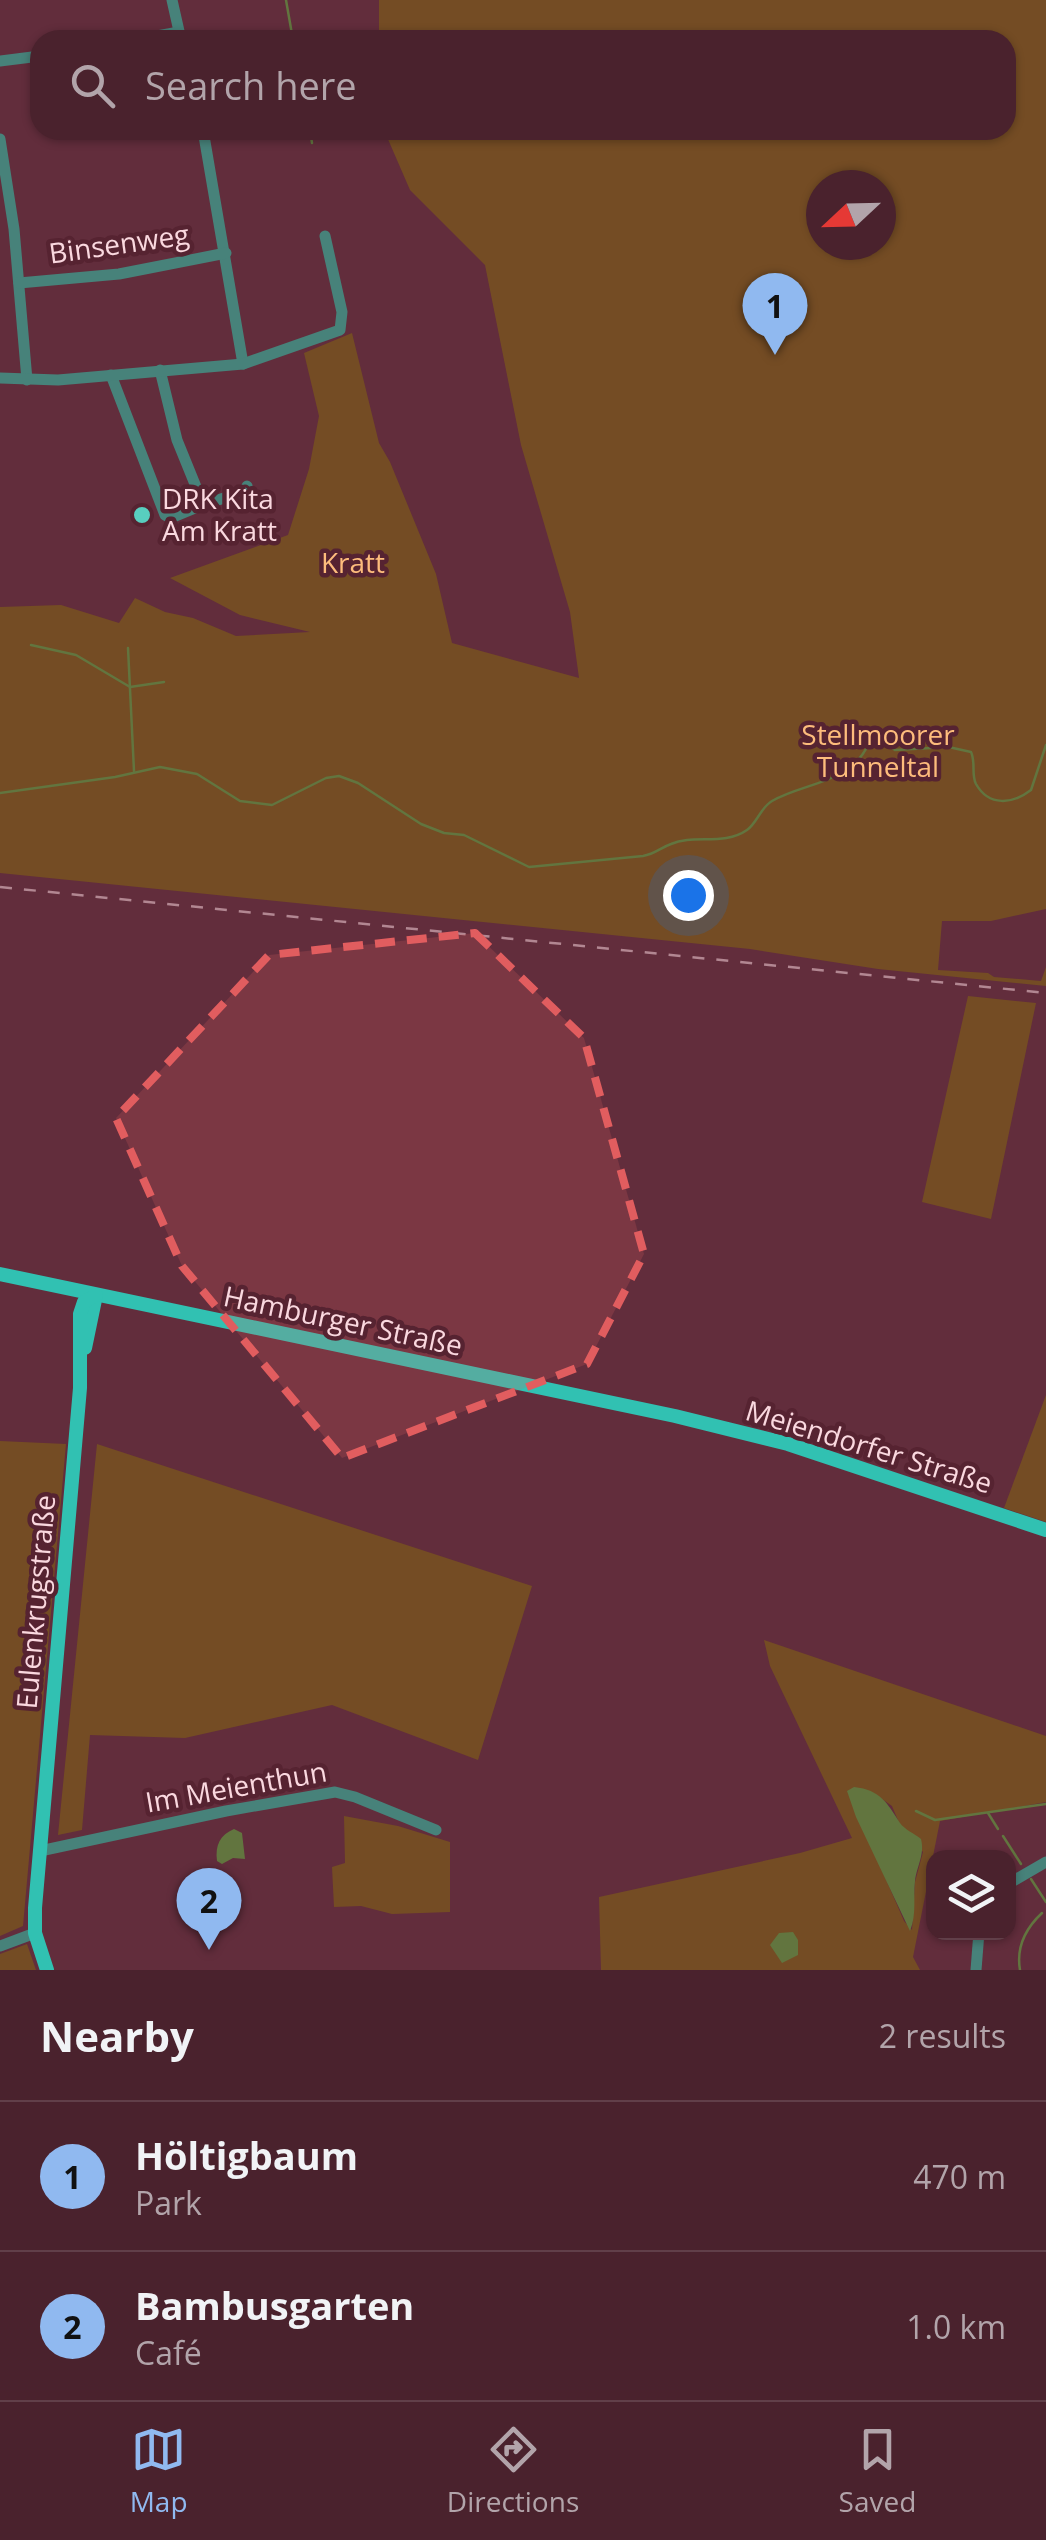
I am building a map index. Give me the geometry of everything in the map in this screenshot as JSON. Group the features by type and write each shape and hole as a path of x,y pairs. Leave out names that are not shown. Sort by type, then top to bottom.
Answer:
{"main road":[{"name":"Hamburger Straße","path":"0,1274 676,1416"},
{"path":"49,1285 73,1307 80,1322"},
{"path":"80,1322 82,1304 96,1295"},
{"name":"Eulenkrugstraße","path":"46,1970 36,1933 40,1851 82,1357 96,1295"},
{"name":"Eulenkrugstraße","path":"80,1322 82,1357"},
{"name":"Meiendorfer Straße","path":"676,1416 788,1444 1046,1530"}],"street":[{"path":"172,0 179,30"},
{"path":"0,61 30,57"},
{"path":"0,139 19,283 26,380"},
{"path":"204,140 243,364"},
{"path":"0,378 111,376 243,364 340,330 342,312 325,236"},
{"name":"Binsenweg","path":"19,283 119,274 226,253"},
{"path":"160,370 163,392 201,499 200,506"},
{"path":"111,376 165,515 171,518 246,491 247,486"},
{"name":"Im Meienthun","path":"40,1851 334,1792 436,1830"},
{"path":"1016,1878 1046,1862"},
{"path":"0,1946 36,1933"},
{"path":"976,1970 978,1940"}],"highlighted area":[{"path":"475,933 584,1038 644,1254 587,1364 342,1458 182,1266 116,1118 269,955"}],"green space":[{"path":"379,0 1046,0 1046,909 991,921 942,921 938,970 1041,981 1046,967 1046,986 878,969 750,949 0,873 0,607 61,605 119,623 135,598 236,636 310,632 240,615 170,578 288,535 309,469 319,416 304,353 352,333 379,443 436,574 452,643 579,678 570,612 521,445 485,265 410,190 388,140 1016,140 1016,30 379,30"},
{"path":"968,996 1036,1003 991,1219 922,1202"},
{"path":"1046,1395 1046,1522 1004,1508"},
{"path":"0,1441 66,1444 23,1926 0,1936"},
{"path":"97,1444 532,1586 478,1760 332,1705 185,1738 90,1735 82,1830 58,1835"},
{"path":"764,1640 1046,1736 1046,1802 940,1821 934,1850 926,1850 926,1892 913,1957 920,1970 601,1970 599,1897 852,1838 770,1666","holes":["848,1792 872,1792 892,1806 900,1825 923,1852 915,1882 912,1930 904,1921"]},
{"path":"344,1816 398,1826 450,1842 450,1912 392,1914 361,1906 334,1907 332,1867 345,1863"},
{"path":"27,1944 36,1970 0,1970 0,1954"}],"shaded area":[{"path":"854,1787 877,1794 902,1825 921,1839 910,1931 856,1817 847,1791"},
{"path":"234,1829 242,1833 245,1859 233,1858 222,1864 217,1861 218,1845"},
{"path":"793,1932 798,1940 798,1955 782,1963 770,1945 779,1933"}],"waterway":[{"path":"286,0 291,30"},
{"path":"31,645 76,655 130,687 164,682"},
{"path":"128,648 134,771"},
{"path":"0,793 160,767 197,774 240,801 272,805 326,778 339,776 358,783 421,824 444,833 464,835 529,867 643,856 680,841 738,835 772,801 851,767 869,743 884,742 895,750 931,748"},
{"path":"944,746 971,752 976,784 988,797 1002,801 1031,790 1046,745"},
{"path":"916,1811 935,1820 1046,1804"},
{"path":"988,1813 998,1829"},
{"path":"1003,1836 1021,1864"},
{"path":"1031,1879 1046,1902"},
{"path":"1020,1970 1024,1938 1042,1913"}],"railway":[{"path":"0,887 1046,993"}],"place":[{"name":"Höltigbaum","path":"775,355"},
{"name":"DRK Kita Am Kratt","path":"142,515"},
{"name":"Bambusgarten","path":"209,1950"}],"park label":[{"name":"Kratt","path":"353,563"},
{"name":"Stellmoorer Tunneltal","path":"878,751"}]}
